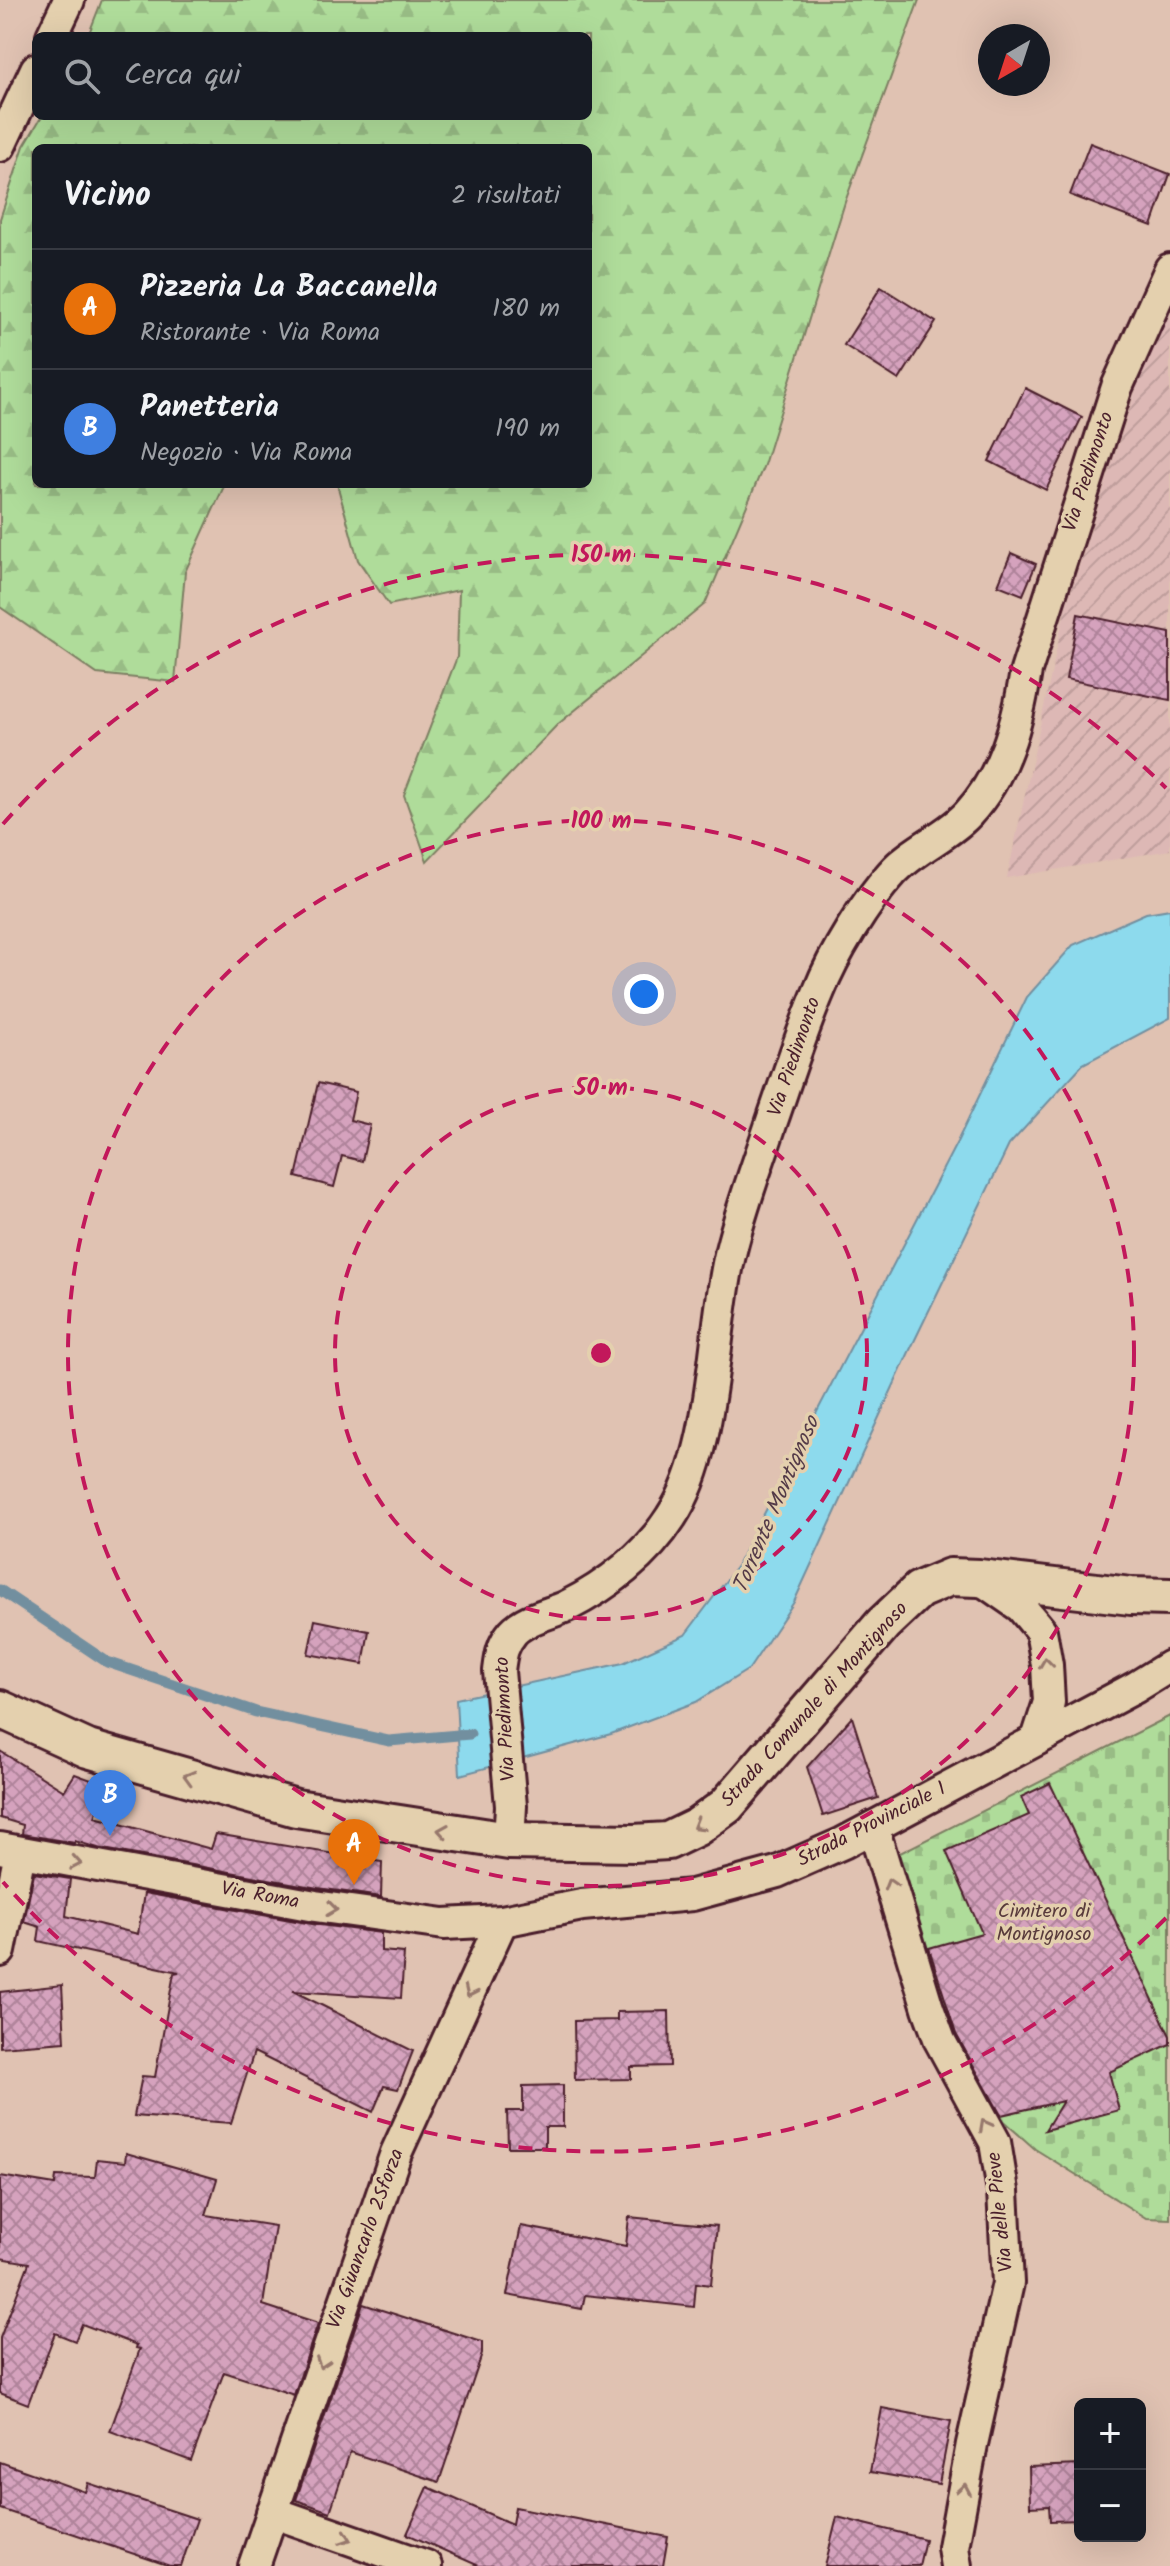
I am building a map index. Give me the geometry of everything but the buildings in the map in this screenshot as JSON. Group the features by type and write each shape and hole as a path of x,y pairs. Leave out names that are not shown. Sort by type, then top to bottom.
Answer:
{"street":[{"path":"54,32 69,0"},
{"path":"0,146 32,78"},
{"name":"Via Piedimonto","path":"510,1824 499,1671 502,1648 515,1629 603,1585 632,1561 672,1516 688,1485 700,1447 729,1259 755,1170 819,988 852,928 892,873 926,844 967,816 996,775 1019,716 1026,671 1117,387 1170,269"},
{"name":"Strada Comunale di Montignoso","path":"0,1709 88,1749 296,1808 510,1824 634,1843 668,1841 697,1827 726,1806 883,1624 919,1590 950,1577 1131,1596 1170,1597"},
{"path":"979,1578 1021,1607 1041,1631 1049,1702 1037,1739"},
{"name":"Strada Provinciale 1","path":"502,1921 582,1905 692,1895 777,1872 873,1827 1165,1670"},
{"name":"Via delle Pieve","path":"873,1827 928,2008 940,2041 995,2142 1003,2191 1008,2283 972,2444 953,2547 956,2566"},
{"name":"Via Roma","path":"0,1951 7,1850 315,1906 444,1924 502,1921"},
{"name":"Via Giuancarlo 2Sforza","path":"254,2566 396,2153 502,1921"},
{"path":"272,2512 426,2566"}],"shaded area":[{"path":"1170,308 1170,850 1007,878 1065,610 1137,386"}],"green space":[{"path":"102,0 919,0 845,202 764,465 705,604 557,725 427,861 404,795 457,657 459,590 389,605 358,560 338,488 592,488 592,144 32,144 32,488 223,488 185,572 175,682 97,674 0,607 0,219 24,146 40,120 592,120 592,32 90,32"},
{"name":"Cimitero di Montignoso","path":"1170,1716 1170,2219 1146,2218 1035,2149 1000,2118 937,2016 896,1855"}],"water":[{"path":"1170,909 1170,1018 1083,1064 1009,1145 794,1602 749,1669 696,1702 611,1734 460,1775 456,1699 623,1663 685,1635 737,1566 957,1142 1027,997 1073,945 1146,913"}],"waterway":[{"name":"Torrente Montignoso","path":"0,1590 107,1662 256,1712 389,1741 470,1734"}],"place":[{"name":"Panetteria","path":"110,1836"},
{"name":"Pizzeria La Baccanella","path":"354,1885"}]}
